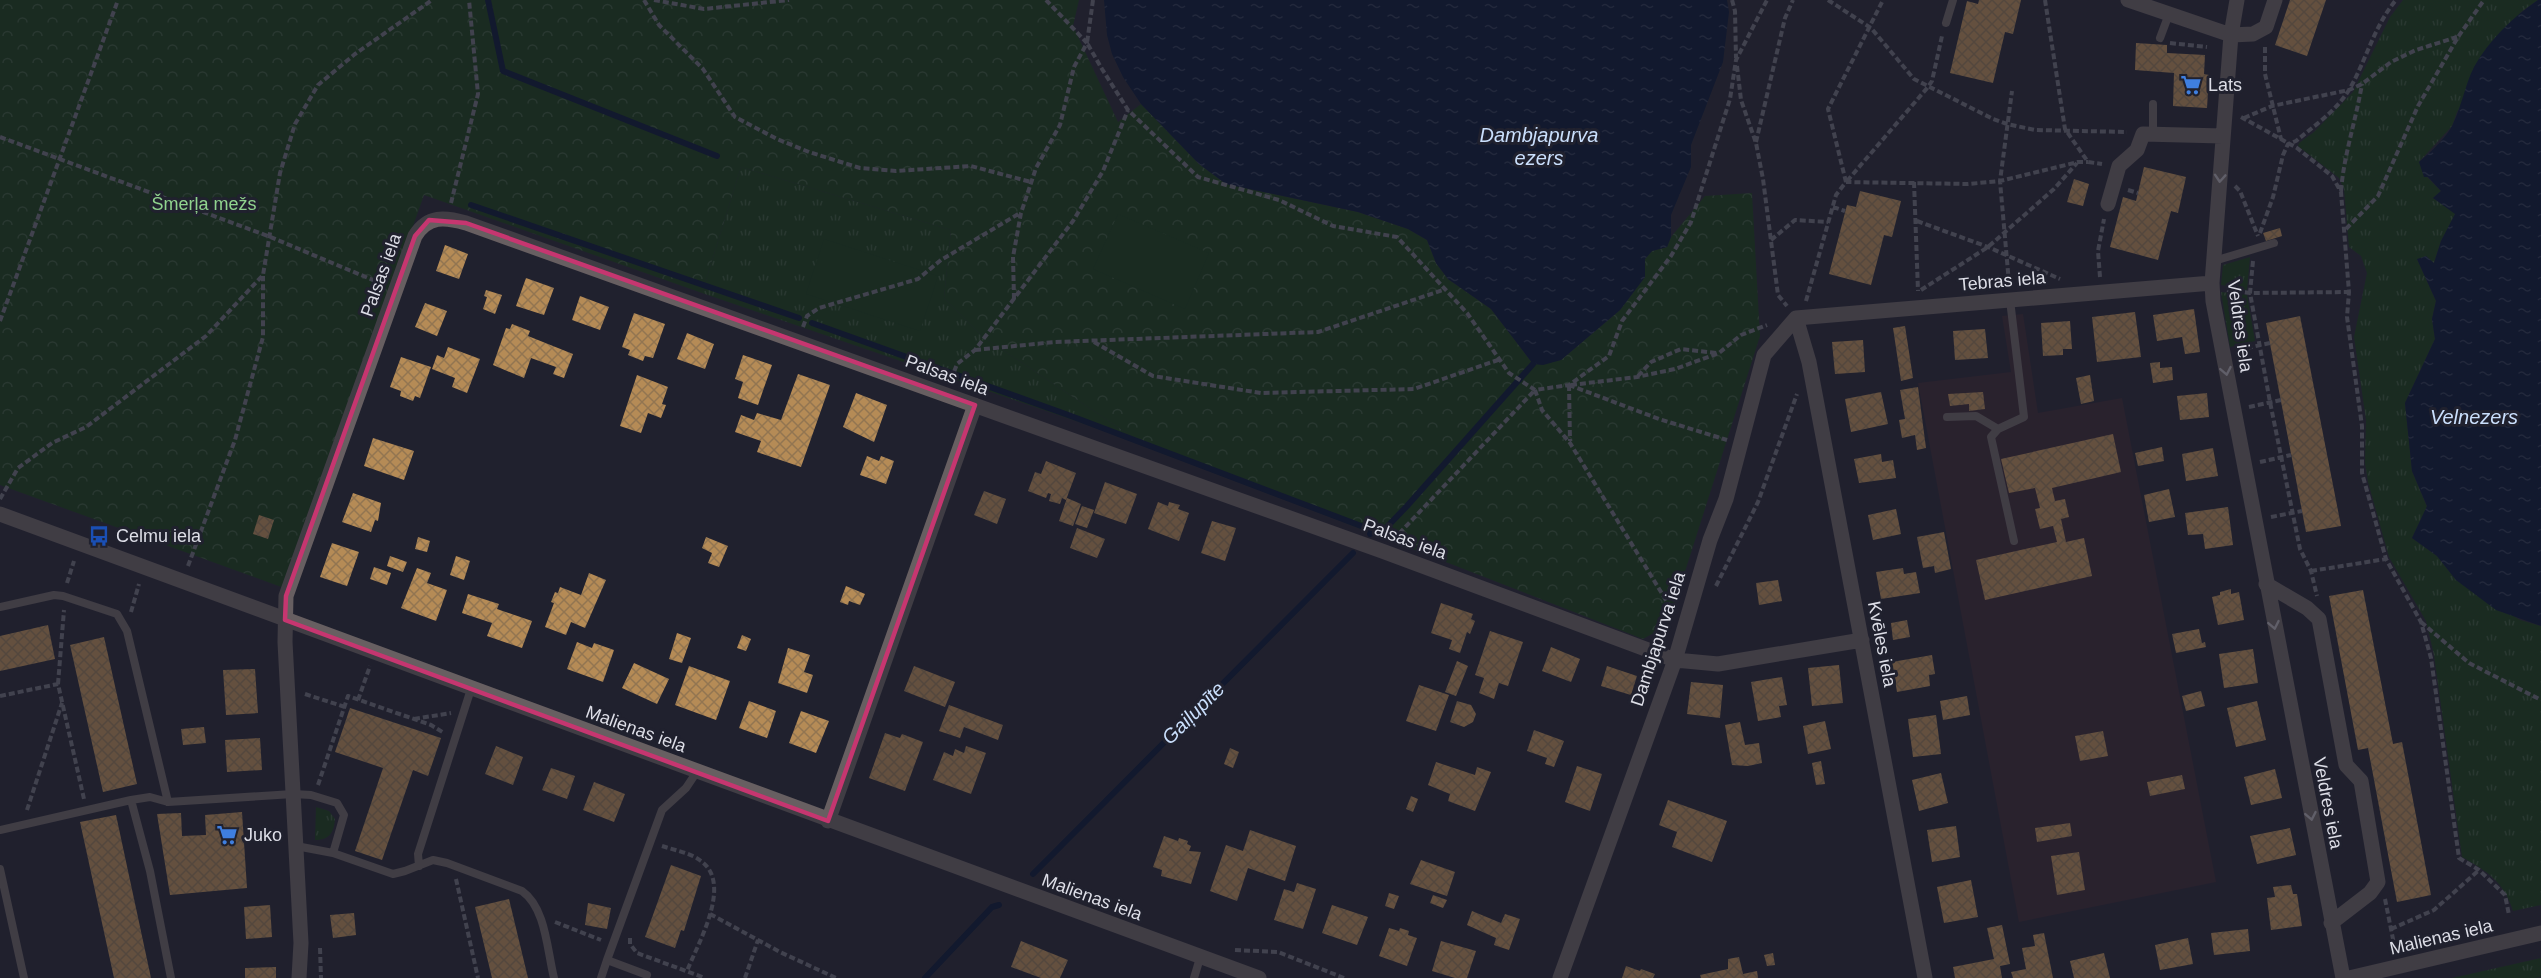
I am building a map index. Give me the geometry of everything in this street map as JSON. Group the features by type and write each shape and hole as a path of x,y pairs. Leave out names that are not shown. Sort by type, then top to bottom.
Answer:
{"street":[{"path":"2128,0 2231,36 2253,34 2266,27 2275,0"},
{"name":"Veldres iela","path":"2237,0 2231,36 2223,136 2212,283 2213,301 2343,978"},
{"path":"2108,204 2119,166 2137,150 2148,134 2223,136"},
{"name":"Palsas iela","path":"285,620 286,596 396,290 421,227 429,220 448,218 1382,551 1675,660 1718,664 1862,640"},
{"name":"Tebras iela","path":"1796,318 1918,299 1965,305 2212,283"},
{"name":"Kvēles iela","path":"1796,318 1809,362 1924,978"},
{"name":"Dambjapurva iela","path":"1560,978 1675,660 1710,540 1726,499 1764,356 1796,318"},
{"path":"828,821 975,405"},
{"name":"Malienas iela","path":"0,514 696,773 1259,978"},
{"path":"2266,584 2316,614"},
{"name":"Veldres iela","path":"2316,614 2319,619 2346,765 2361,781 2378,882"},
{"path":"285,620 301,943 299,978"},
{"path":"2331,923 2370,893 2378,882"},
{"name":"Malienas iela","path":"2349,978 2541,933"}],"lane":[{"path":"1946,22 1953,0"},
{"path":"2160,38 2169,14"},
{"path":"2148,134 2153,104"},
{"path":"2214,261 2274,243"},
{"path":"2010,300 2024,417 1998,429 1991,436 2014,541"},
{"path":"1947,417 1976,416 1998,429"},
{"path":"0,607 54,595 117,614 127,631 168,802"},
{"path":"419,866 418,854 471,689"},
{"path":"601,978 662,810 686,788 696,773"},
{"path":"0,830 150,797 168,802 311,795 337,803 344,815 333,853"},
{"path":"131,800 150,871 171,978"},
{"path":"296,846 333,853 393,874 433,860 459,867 522,891 532,898 539,916 554,978"},
{"path":"0,869 24,978"},
{"path":"1194,978 1200,958"},
{"path":"607,960 647,975"}],"path":[{"path":"0,321 118,0"},
{"path":"187,568 235,440 263,337 263,275 268,236 280,173 295,124 318,85 355,54 432,0"},
{"path":"448,218 478,94 469,0"},
{"path":"644,0 659,25 703,69 735,117 777,139 860,168 896,171 971,166 1031,182"},
{"path":"654,0 704,9 789,0"},
{"path":"1046,0 1087,43 1128,110 1198,177 1279,200 1333,226 1396,237 1443,290 1467,313 1509,374 1535,390 1637,377 1675,369 1719,353 1741,335 1767,325 1796,318 1806,301 1836,195 1932,81 1946,22"},
{"path":"1014,300 1013,257 1021,213 1036,168 1060,125 1074,67 1087,43 1093,0"},
{"path":"1732,0 1735,11 1736,60 1741,100 1756,143 1778,295 1796,318"},
{"path":"1569,385 1609,356 1622,321 1671,256 1691,222 1730,99 1736,60 1767,0"},
{"path":"1756,143 1785,18 1793,0"},
{"path":"1828,0 1871,28 1914,79 2007,124 2036,130 2065,129 2148,134"},
{"path":"1846,182 1828,109 1871,28 1883,0"},
{"path":"2045,0 2065,129 2088,162"},
{"path":"2390,0 2390,8"},
{"path":"2316,614 2318,602 2311,571 2300,549 2291,514 2250,293 2254,249 2273,197 2283,155 2288,144 2296,141 2327,116 2349,90 2396,0"},
{"path":"2345,230 2378,196 2418,106 2458,37 2484,0"},
{"path":"2266,27 2264,56 2272,106 2281,140"},
{"path":"2244,118 2272,106 2349,90 2362,84 2391,62 2416,50 2458,37"},
{"path":"2160,38 2176,45 2214,47"},
{"path":"2362,84 2343,162 2341,192 2349,292 2347,317 2362,426 2362,473 2386,559 2421,622 2431,658 2459,858 2480,870 2505,895 2509,915"},
{"path":"2010,300 2000,181 2012,91"},
{"path":"951,382 957,364 975,350 1073,221 1103,171 1128,110"},
{"path":"2225,112 2244,118 2297,148 2332,176 2341,192"},
{"path":"0,137 268,236 396,290"},
{"path":"1846,182 1968,184 2000,181 2078,162 2119,166"},
{"path":"1918,299 2006,232 2054,189 2078,162"},
{"path":"2221,172 2240,190 2258,237"},
{"path":"1914,182 1918,299"},
{"path":"2102,292 2100,232 2108,204"},
{"path":"1833,207 1845,210"},
{"path":"798,342 807,316 819,308 918,279 941,260 1021,213"},
{"path":"1771,240 1795,220 1828,222"},
{"path":"1917,221 1988,247 2063,280"},
{"path":"0,499 18,468 52,443 86,427 206,336 263,275"},
{"path":"2212,283 2221,289 2250,293 2349,292"},
{"path":"975,350 1093,341 1318,332 1443,290"},
{"path":"1093,341 1153,376 1261,393 1414,389 1498,360"},
{"path":"2223,353 2270,343"},
{"path":"1637,377 1651,362 1681,349 1719,353"},
{"path":"1713,592 1758,502 1809,362"},
{"path":"1569,385 1570,443"},
{"path":"1569,385 1659,419 1740,444"},
{"path":"1535,390 1542,410 1570,443 1683,627"},
{"path":"1382,551 1535,390"},
{"path":"2234,410 2281,400"},
{"path":"2245,465 2292,455"},
{"path":"2256,520 2302,511"},
{"path":"2311,571 2386,559"},
{"path":"63,596 74,561"},
{"path":"122,623 131,612 139,584"},
{"path":"64,609 58,684 86,811"},
{"path":"2421,622 2469,663 2541,700"},
{"path":"358,700 370,665"},
{"path":"0,696 58,684"},
{"path":"305,694 345,707"},
{"path":"311,795 317,787 348,696 456,736"},
{"path":"22,825 62,702"},
{"path":"413,719 464,711"},
{"path":"656,855 660,845 699,859 709,868 716,883 710,914 687,971"},
{"path":"459,867 456,878 478,978"},
{"path":"2391,929 2434,910 2480,870"},
{"path":"2378,882 2384,891 2394,944"},
{"path":"710,914 836,978"},
{"path":"539,916 613,944"},
{"path":"629,934 630,944 637,952 705,978"},
{"path":"745,978 758,940"},
{"path":"1226,949 1278,952 1344,978"}],"highlighted area":[{"path":"429,220 466,223 975,405 828,821 285,620 286,596 415,236"}],"shaded area":[{"path":"2023,314 2038,413 2122,398 2216,882 2019,922 1918,383 2011,372 2002,316"}],"green space":[{"name":"Šmerļa mežs","path":"0,0 1079,0 1073,26 1118,122 1141,104 1199,164 1226,184 1358,212 1408,229 1427,240 1436,263 1448,279 1491,309 1533,364 1561,360 1620,310 1645,277 1645,259 1652,251 1667,247 1671,237 1705,196 1752,193 1760,336 1668,625 1643,639 1143,444 982,336 944,298 951,230 741,167 702,293 424,195 284,588 0,485"},
{"path":"2403,0 2538,0 2521,12 2457,112 2452,126 2419,162 2427,177 2441,191 2433,198 2456,213 2441,241 2434,263 2417,259 2436,301 2432,319 2435,339 2405,403 2412,471 2427,507 2412,538 2437,556 2456,580 2520,620 2541,626 2541,905 2513,911 2505,892 2494,878 2462,857 2434,655 2426,621 2389,557 2368,482 2365,463 2366,420 2354,337 2367,273 2361,256 2349,247 2344,189 2339,178 2298,146 2353,92 2390,17"},
{"path":"741,167 951,230 944,298 982,336 1143,444 702,293"},
{"path":"1118,214 1209,253 1185,309 1093,269"},
{"path":"824,239 938,276 920,331 806,294"},
{"path":"2250,257 2247,290 2221,285 2223,265"},
{"path":"2221,292 2247,295 2255,341 2230,347"},
{"path":"316,807 329,811 335,819 330,835 324,839 315,840"},
{"path":"2541,958 2541,977 2452,978"}],"water":[{"name":"Dambjapurva ezers","path":"1104,0 1727,0 1729,12 1723,62 1691,145 1691,167 1671,215 1671,237 1667,247 1652,251 1645,259 1645,277 1620,310 1561,360 1543,365 1533,364 1491,309 1448,279 1436,263 1427,240 1408,229 1358,212 1226,184 1199,164 1141,104 1123,77 1112,54 1107,35"},
{"name":"Velnezers","path":"2538,0 2541,0 2541,626 2496,610 2456,580 2437,556 2412,538 2427,506 2412,471 2405,403 2435,339 2432,319 2436,301 2417,259 2426,256 2434,263 2441,241 2455,214 2433,198 2441,191 2428,177 2424,177 2419,162 2450,129 2474,67 2494,38"}],"building":[{"path":"1979,0 2021,0 2013,34 2005,32 1993,83 1950,73 1967,1 1978,4"},
{"path":"2290,0 2326,0 2307,56 2275,45"},
{"path":"2136,43 2167,45 2167,53 2205,55 2204,74 2209,75 2207,108 2173,106 2174,73 2135,70"},
{"path":"2144,167 2186,177 2178,213 2171,211 2158,260 2110,247 2123,197 2136,201"},
{"path":"2074,179 2089,184 2083,206 2067,202"},
{"path":"1860,191 1901,201 1892,237 1884,235 1871,285 1829,274 1847,205 1856,207"},
{"path":"2280,228 2282,236 2266,241 2263,233"},
{"path":"445,245 468,254 459,279 436,271"},
{"path":"526,278 554,288 544,315 516,306"},
{"path":"486,290 502,295 495,314 483,309 487,297 484,296"},
{"path":"580,296 609,307 600,330 572,320"},
{"path":"425,303 447,311 437,336 415,327"},
{"path":"2194,309 2200,352 2185,354 2182,337 2157,341 2153,315"},
{"path":"2135,312 2141,357 2097,362 2092,317"},
{"path":"634,313 665,324 653,358 645,356 643,361 628,355 630,350 622,347"},
{"path":"2300,316 2341,526 2306,532 2266,323"},
{"path":"2070,321 2072,349 2063,349 2063,355 2043,356 2041,323"},
{"path":"512,324 530,331 528,336 573,354 564,378 553,374 556,367 531,358 524,378 493,365 506,328 510,329"},
{"path":"1905,326 1913,378 1901,381 1893,328"},
{"path":"1985,329 1988,358 1955,360 1953,331"},
{"path":"687,333 714,344 705,369 677,359"},
{"path":"1863,340 1865,372 1835,374 1832,342"},
{"path":"448,347 480,359 467,393 452,387 455,378 432,369 437,355 444,358"},
{"path":"743,355 772,365 758,405 738,398 743,382 735,379"},
{"path":"401,357 431,367 420,398 415,396 413,401 400,396 401,391 390,387"},
{"path":"2160,362 2160,368 2172,367 2173,380 2153,383 2150,363"},
{"path":"798,374 830,385 801,467 757,452 761,441 735,432 741,415 754,420 757,413 781,420"},
{"path":"637,375 668,387 662,404 666,405 661,418 648,413 641,433 620,426"},
{"path":"2090,375 2094,401 2081,404 2076,378"},
{"path":"1918,387 1926,448 1917,450 1915,435 1902,438 1899,420 1905,419 1900,390"},
{"path":"1881,392 1888,424 1851,432 1845,399"},
{"path":"1983,392 1985,409 1969,411 1969,404 1950,406 1948,394"},
{"path":"856,393 887,405 874,442 843,427"},
{"path":"2207,393 2209,417 2180,420 2177,396"},
{"path":"2113,434 2121,472 2052,488 2055,501 2065,499 2069,517 2061,519 2066,542 2084,538 2092,576 1985,600 1976,560 2057,542 2053,526 2040,529 2035,509 2040,508 2035,488 2009,493 2001,459"},
{"path":"373,438 414,451 404,480 364,466"},
{"path":"2162,447 2164,461 2138,466 2135,453"},
{"path":"2213,448 2218,476 2186,481 2182,454"},
{"path":"1881,454 1882,462 1893,460 1896,478 1859,483 1854,459"},
{"path":"867,456 879,461 881,456 894,461 886,484 860,475"},
{"path":"1046,461 1076,473 1066,500 1062,498 1060,504 1049,501 1051,494 1048,493 1046,498 1028,491 1035,472 1041,474"},
{"path":"1105,482 1137,494 1126,524 1094,513"},
{"path":"2169,489 2175,517 2149,522 2144,495"},
{"path":"984,491 1006,499 997,524 974,515"},
{"path":"353,493 381,503 378,521 375,520 371,532 342,522"},
{"path":"1067,498 1081,504 1073,526 1059,521"},
{"path":"1158,502 1168,506 1169,502 1180,505 1178,509 1189,513 1179,541 1148,529"},
{"path":"1082,506 1094,510 1087,528 1075,524"},
{"path":"2228,507 2233,545 2205,549 2203,534 2188,535 2185,513"},
{"path":"1896,509 1901,534 1873,540 1868,515"},
{"path":"259,515 274,520 268,539 253,534"},
{"path":"1212,521 1236,528 1225,561 1201,553"},
{"path":"1077,528 1105,539 1097,558 1070,548"},
{"path":"1944,532 1951,569 1935,573 1934,566 1923,568 1917,537"},
{"path":"418,537 430,541 427,552 415,549"},
{"path":"706,537 728,546 719,567 708,563 712,553 702,548"},
{"path":"332,543 359,552 347,586 320,577"},
{"path":"390,556 407,562 403,572 387,566"},
{"path":"456,556 470,561 464,580 450,575"},
{"path":"374,567 391,573 387,585 370,579"},
{"path":"417,568 431,573 427,583 447,590 436,621 401,608"},
{"path":"1903,568 1904,574 1916,572 1920,593 1881,599 1876,572"},
{"path":"589,573 606,580 585,628 571,622 566,635 545,627 554,603 551,602 555,592 558,593 560,587 581,595"},
{"path":"1778,580 1782,601 1759,605 1756,583"},
{"path":"846,586 865,594 860,605 849,601 848,605 840,602"},
{"path":"2231,589 2231,594 2239,592 2244,620 2218,625 2212,597"},
{"path":"2363,590 2393,744 2402,742 2431,895 2397,902 2368,748 2358,750 2329,596"},
{"path":"468,594 499,604 497,609 532,621 522,648 487,636 492,623 462,613"},
{"path":"1441,603 1473,614 1471,619 1475,621 1470,634 1467,632 1460,653 1449,649 1452,640 1431,633"},
{"path":"1907,620 1910,637 1893,640 1891,623"},
{"path":"48,625 55,659 0,671 0,636"},
{"path":"2199,629 2202,643 2205,642 2206,647 2176,653 2172,634"},
{"path":"1490,631 1523,642 1508,686 1499,683 1494,699 1479,693 1484,678 1475,675"},
{"path":"677,633 691,638 682,663 669,659"},
{"path":"742,635 751,639 746,651 737,648"},
{"path":"104,637 137,784 103,792 70,645"},
{"path":"577,642 592,648 594,643 614,650 603,682 567,669"},
{"path":"1551,647 1580,659 1571,682 1542,671"},
{"path":"788,648 810,655 804,672 813,675 807,693 778,683"},
{"path":"2253,649 2258,683 2224,688 2219,654"},
{"path":"1932,655 1935,674 1929,675 1930,686 1897,692 1892,662"},
{"path":"1457,661 1468,666 1456,696 1445,692"},
{"path":"634,663 669,679 657,704 622,688"},
{"path":"1839,665 1843,703 1812,706 1808,668"},
{"path":"689,666 730,681 716,720 675,705"},
{"path":"914,666 955,682 945,707 904,691"},
{"path":"1607,666 1637,676 1631,695 1601,686"},
{"path":"255,669 258,713 226,715 223,670"},
{"path":"1782,677 1787,705 1779,706 1781,717 1758,721 1751,682"},
{"path":"1691,682 1723,685 1720,718 1687,714"},
{"path":"1419,685 1449,695 1436,731 1406,721"},
{"path":"2201,691 2205,706 2186,711 2182,696"},
{"path":"1967,696 1970,715 1943,720 1940,701"},
{"path":"749,701 776,711 767,738 739,728"},
{"path":"1457,701 1471,705 1476,714 1473,722 1464,727 1450,722"},
{"path":"2257,701 2266,740 2236,747 2227,708"},
{"path":"949,705 1003,725 998,740 964,727 960,738 939,731"},
{"path":"350,708 441,738 428,776 413,770 382,860 355,851 383,768 335,752"},
{"path":"801,711 829,721 816,753 789,743"},
{"path":"1936,715 1941,754 1913,757 1908,719"},
{"path":"1825,721 1831,749 1808,754 1803,726"},
{"path":"1740,722 1745,745 1759,743 1762,763 1748,766 1732,765 1725,725"},
{"path":"204,727 206,743 183,745 181,729"},
{"path":"1534,730 1564,741 1554,767 1545,764 1547,758 1527,751"},
{"path":"2103,731 2108,756 2080,761 2075,736"},
{"path":"885,733 900,738 902,734 923,742 905,791 869,778"},
{"path":"260,738 262,770 227,772 225,740"},
{"path":"496,746 523,757 513,785 485,774"},
{"path":"966,746 986,753 971,794 933,780 944,752 953,756 955,749 964,753"},
{"path":"1230,748 1239,752 1233,768 1224,764"},
{"path":"1821,761 1825,784 1816,785 1812,763"},
{"path":"1436,762 1475,775 1477,767 1491,772 1475,811 1448,801 1450,794 1428,785"},
{"path":"1577,766 1602,774 1590,811 1565,802"},
{"path":"551,768 575,776 567,799 542,790"},
{"path":"2275,769 2282,798 2251,805 2244,777"},
{"path":"1941,773 1948,803 1919,811 1912,780"},
{"path":"2182,775 2185,789 2150,796 2147,782"},
{"path":"594,782 625,794 614,822 583,810"},
{"path":"1411,796 1418,799 1413,812 1406,809"},
{"path":"1668,800 1727,821 1712,862 1672,847 1677,832 1659,825"},
{"path":"242,812 247,888 170,895 157,814 181,813 182,836 206,835 205,815"},
{"path":"116,815 151,978 114,978 80,822"},
{"path":"2070,823 2072,836 2037,842 2035,828"},
{"path":"1956,826 1960,857 1932,862 1927,830"},
{"path":"2290,828 2296,855 2257,864 2250,836"},
{"path":"1250,830 1296,846 1285,881 1248,868 1237,901 1210,891 1226,845 1243,851"},
{"path":"1164,836 1178,841 1179,838 1188,841 1187,844 1191,846 1189,851 1201,852 1191,884 1161,876 1162,870 1153,867"},
{"path":"2079,852 2085,890 2057,895 2051,856"},
{"path":"1421,860 1455,872 1447,896 1410,884"},
{"path":"671,865 701,876 684,931 681,930 675,948 645,937"},
{"path":"1971,880 1978,917 1944,923 1937,887"},
{"path":"1297,883 1316,889 1303,929 1274,920 1284,889 1294,892"},
{"path":"2291,885 2293,894 2297,894 2302,926 2271,930 2267,898 2275,897 2273,887"},
{"path":"1389,893 1399,896 1394,909 1385,906"},
{"path":"1433,895 1447,900 1443,908 1430,903"},
{"path":"509,899 528,978 492,978 475,907"},
{"path":"588,903 611,908 607,929 585,925"},
{"path":"270,905 272,937 246,939 244,907"},
{"path":"1332,905 1368,917 1357,945 1322,933"},
{"path":"1472,911 1501,923 1505,914 1520,919 1509,950 1494,945 1496,938 1467,925"},
{"path":"354,913 356,935 333,938 330,915"},
{"path":"2002,925 2010,964 2000,966 2002,978 1955,978 1953,967 1994,959 1987,928"},
{"path":"1389,928 1409,931 1408,935 1417,938 1407,966 1379,956"},
{"path":"2248,929 2250,951 2214,955 2211,933"},
{"path":"2044,933 2053,978 2013,978 2011,972 2026,969 2022,948 2035,946 2033,935"},
{"path":"2188,938 2193,964 2160,970 2155,945"},
{"path":"1021,941 1068,960 1060,978 1041,978 1011,967"},
{"path":"1441,941 1476,951 1467,978 1455,978 1432,971"},
{"path":"1773,953 1775,965 1767,966 1764,955"},
{"path":"2104,953 2110,978 2074,978 2070,961"},
{"path":"1739,957 1743,974 1757,971 1758,978 1701,978 1700,975 1728,969 1728,959"},
{"path":"1626,966 1655,974 1653,978 1622,978"},
{"path":"276,967 276,978 245,978 245,968"}],"waterway":[{"path":"488,0 503,71 717,156"},
{"path":"471,205 799,318"},
{"path":"812,323 1071,416 1377,532"},
{"name":"Gaiļupīte","path":"1370,534 1386,528 1533,364"},
{"name":"Gaiļupīte","path":"1033,874 1353,553"},
{"name":"Gaiļupīte","path":"925,978 992,907 999,905"}],"place":[{"name":"Lats","path":"2191,85"},
{"name":"Celmu iela","path":"99,536"},
{"name":"Juko","path":"227,835"}]}
